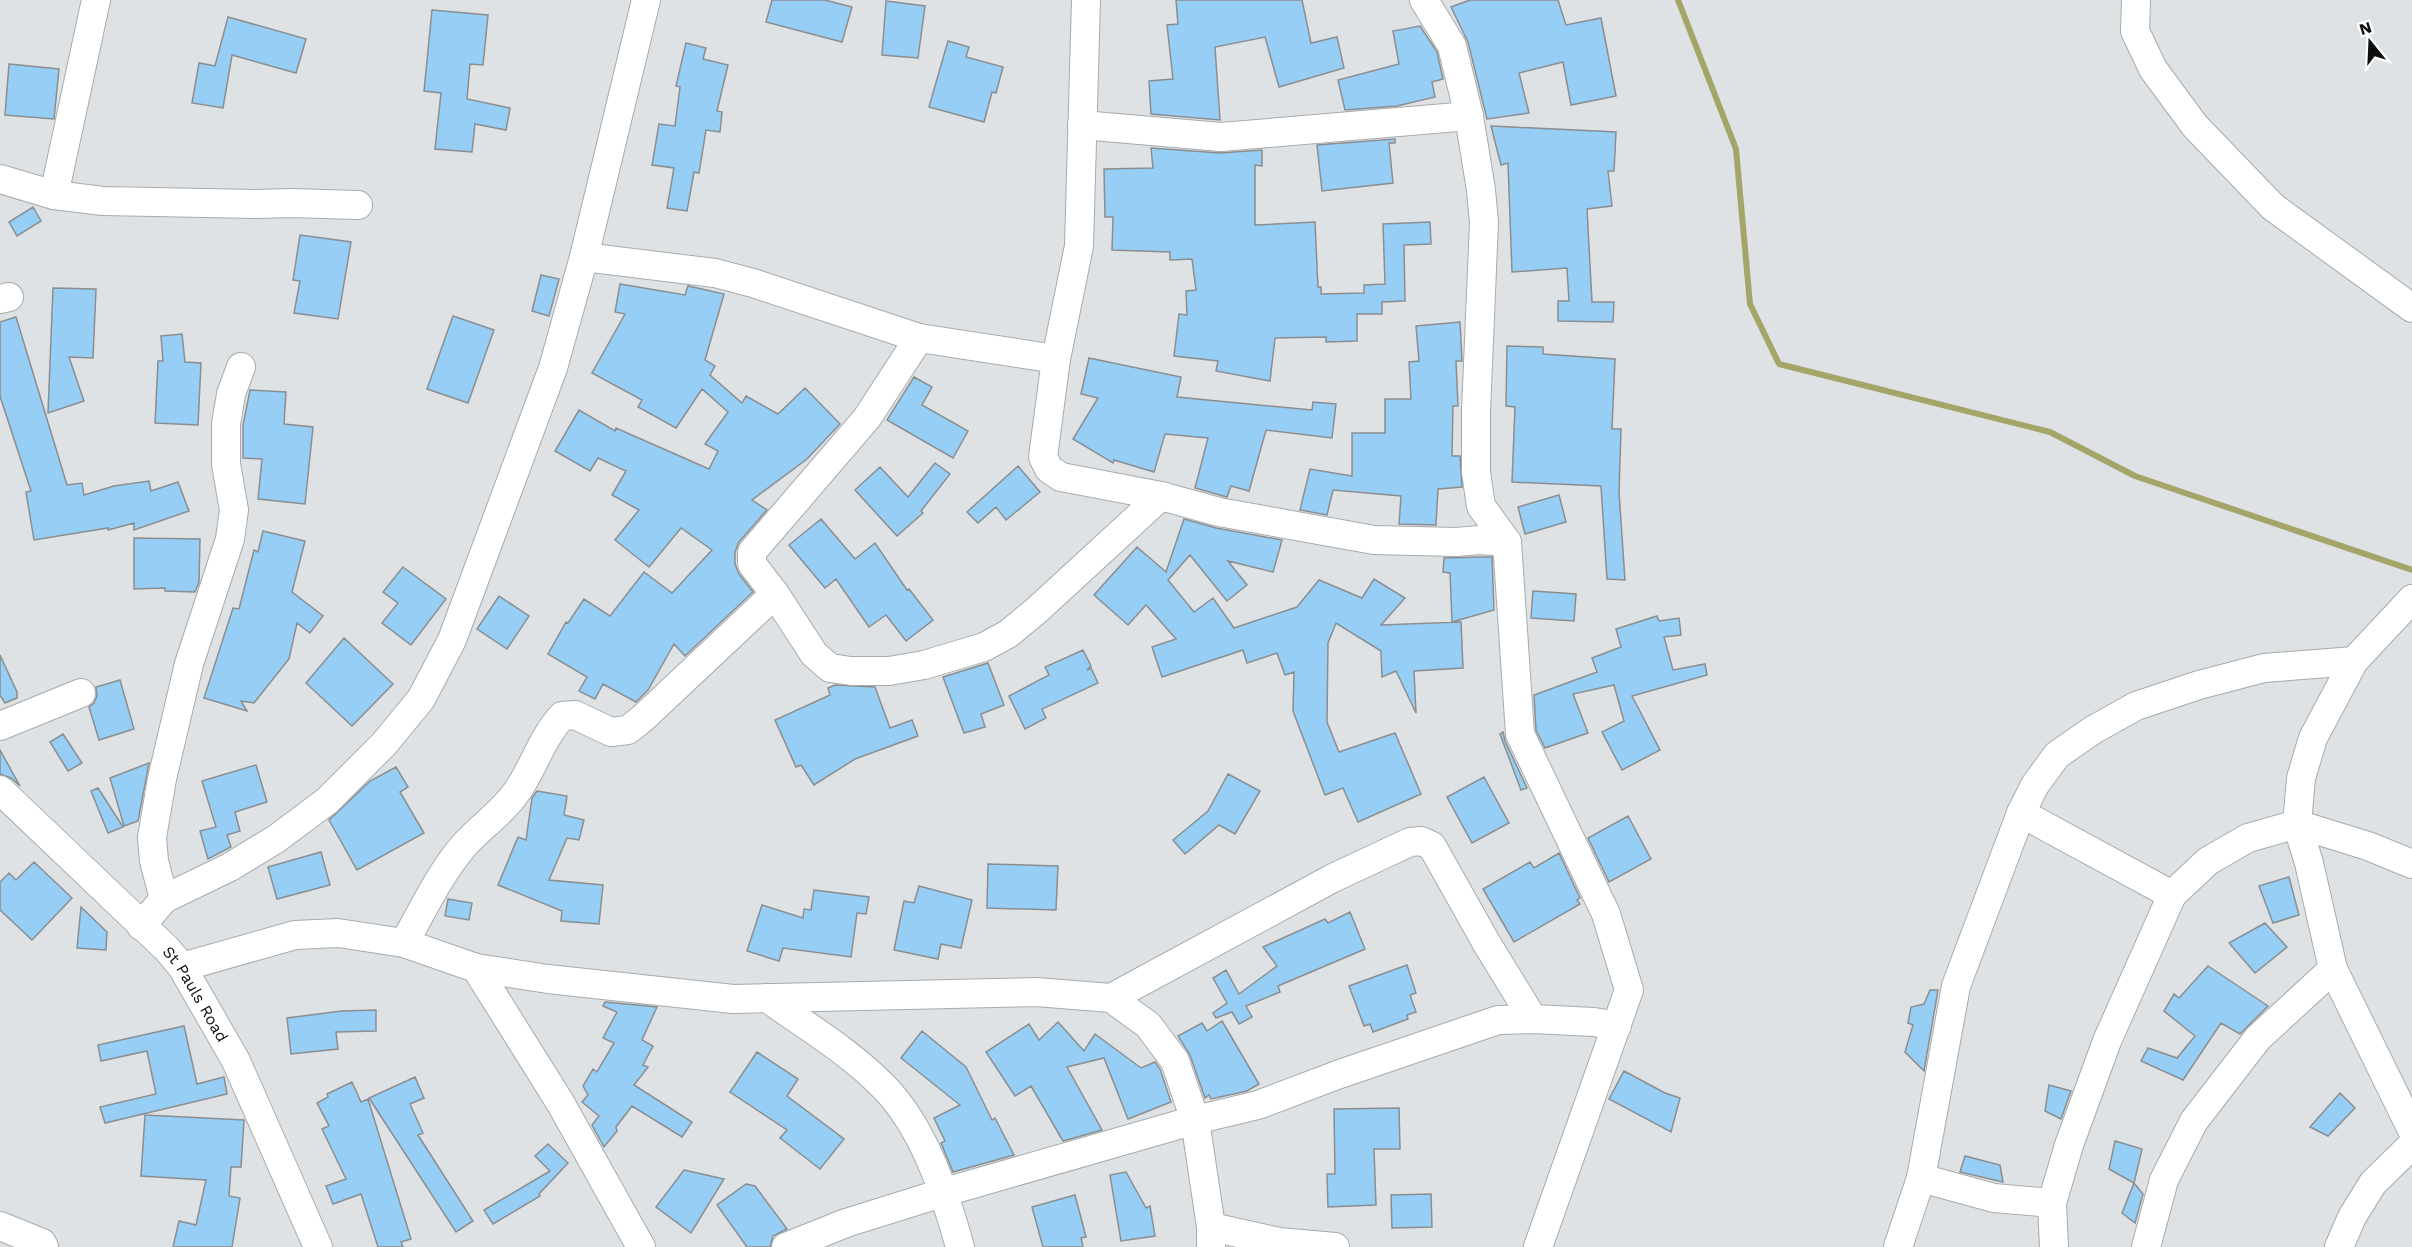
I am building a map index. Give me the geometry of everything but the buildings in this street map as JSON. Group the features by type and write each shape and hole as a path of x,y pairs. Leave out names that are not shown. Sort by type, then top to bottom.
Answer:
{"street":[{"path":"54,195 96,0"},
{"path":"141,926 164,899 230,867 276,840 327,801 384,744 421,699 452,640 552,368 584,257 646,0"},
{"path":"1086,0 1079,246 1056,359 1043,457 1049,469 1061,477 1161,496 1219,512 1374,540 1507,542"},
{"path":"1424,0 1452,46 1469,116 1481,190 1484,222 1476,411 1476,471 1481,506 1507,542 1520,734 1606,914 1629,990 1538,1247"},
{"path":"2136,0 2135,31 2153,69 2195,126 2273,207 2412,308"},
{"path":"1082,125 1221,137 1469,116"},
{"path":"0,179 54,195 103,201 256,204 290,202 358,205"},
{"path":"584,257 715,273 753,283 919,338 1056,359"},
{"path":"919,338 867,418 752,552 752,564 775,594 814,654 830,668 851,671 889,671 924,665 984,647 1008,634 1037,610 1161,496"},
{"path":"164,899 154,861 152,837 162,778 189,664 230,539 234,510 226,464 226,424 231,394 241,367"},
{"path":"404,943 448,865 463,847 497,816 518,790 549,730 562,716 575,715 611,732 628,730 775,594"},
{"path":"2402,609 2354,661 2313,738 2301,778 2296,824 2309,863 2332,969 2412,1130"},
{"path":"1898,1247 1921,1178 1956,986 2021,813 2035,785 2057,755 2093,729 2136,706 2199,686 2264,668 2354,661"},
{"path":"0,726 81,693"},
{"name":"St Pauls Road","path":"0,790 167,949 182,967 236,1061 318,1247"},
{"path":"2021,813 2172,895"},
{"path":"2054,1247 2052,1203 2068,1145 2107,1041 2172,895 2208,861 2248,838 2296,824 2368,846 2412,864"},
{"path":"1111,998 1333,878 1410,842 1421,841 1432,846 1487,944 1533,1018"},
{"path":"182,967 295,935 338,933 404,943 476,968 655,992 733,999 1036,992 1111,998 1148,1025 1175,1061 1195,1120 1211,1237 1335,1247"},
{"path":"476,968 561,1104 641,1247"},
{"path":"2146,1247 2164,1180 2194,1121 2258,1038 2332,969"},
{"path":"767,998 854,1061 884,1087 907,1116 945,1192 960,1247"},
{"path":"786,1247 846,1224 945,1192 1195,1120 1258,1105 1337,1075 1498,1020 1533,1018 1594,1022 1617,1026"},
{"path":"2339,1247 2352,1217 2373,1183 2412,1145"},
{"path":"1921,1178 1994,1198 2052,1203"},
{"path":"0,1226 42,1243 44,1247"}],"waterway":[{"path":"1678,0 1736,149 1750,304 1779,364 2050,432 2135,476 2412,570"}]}
